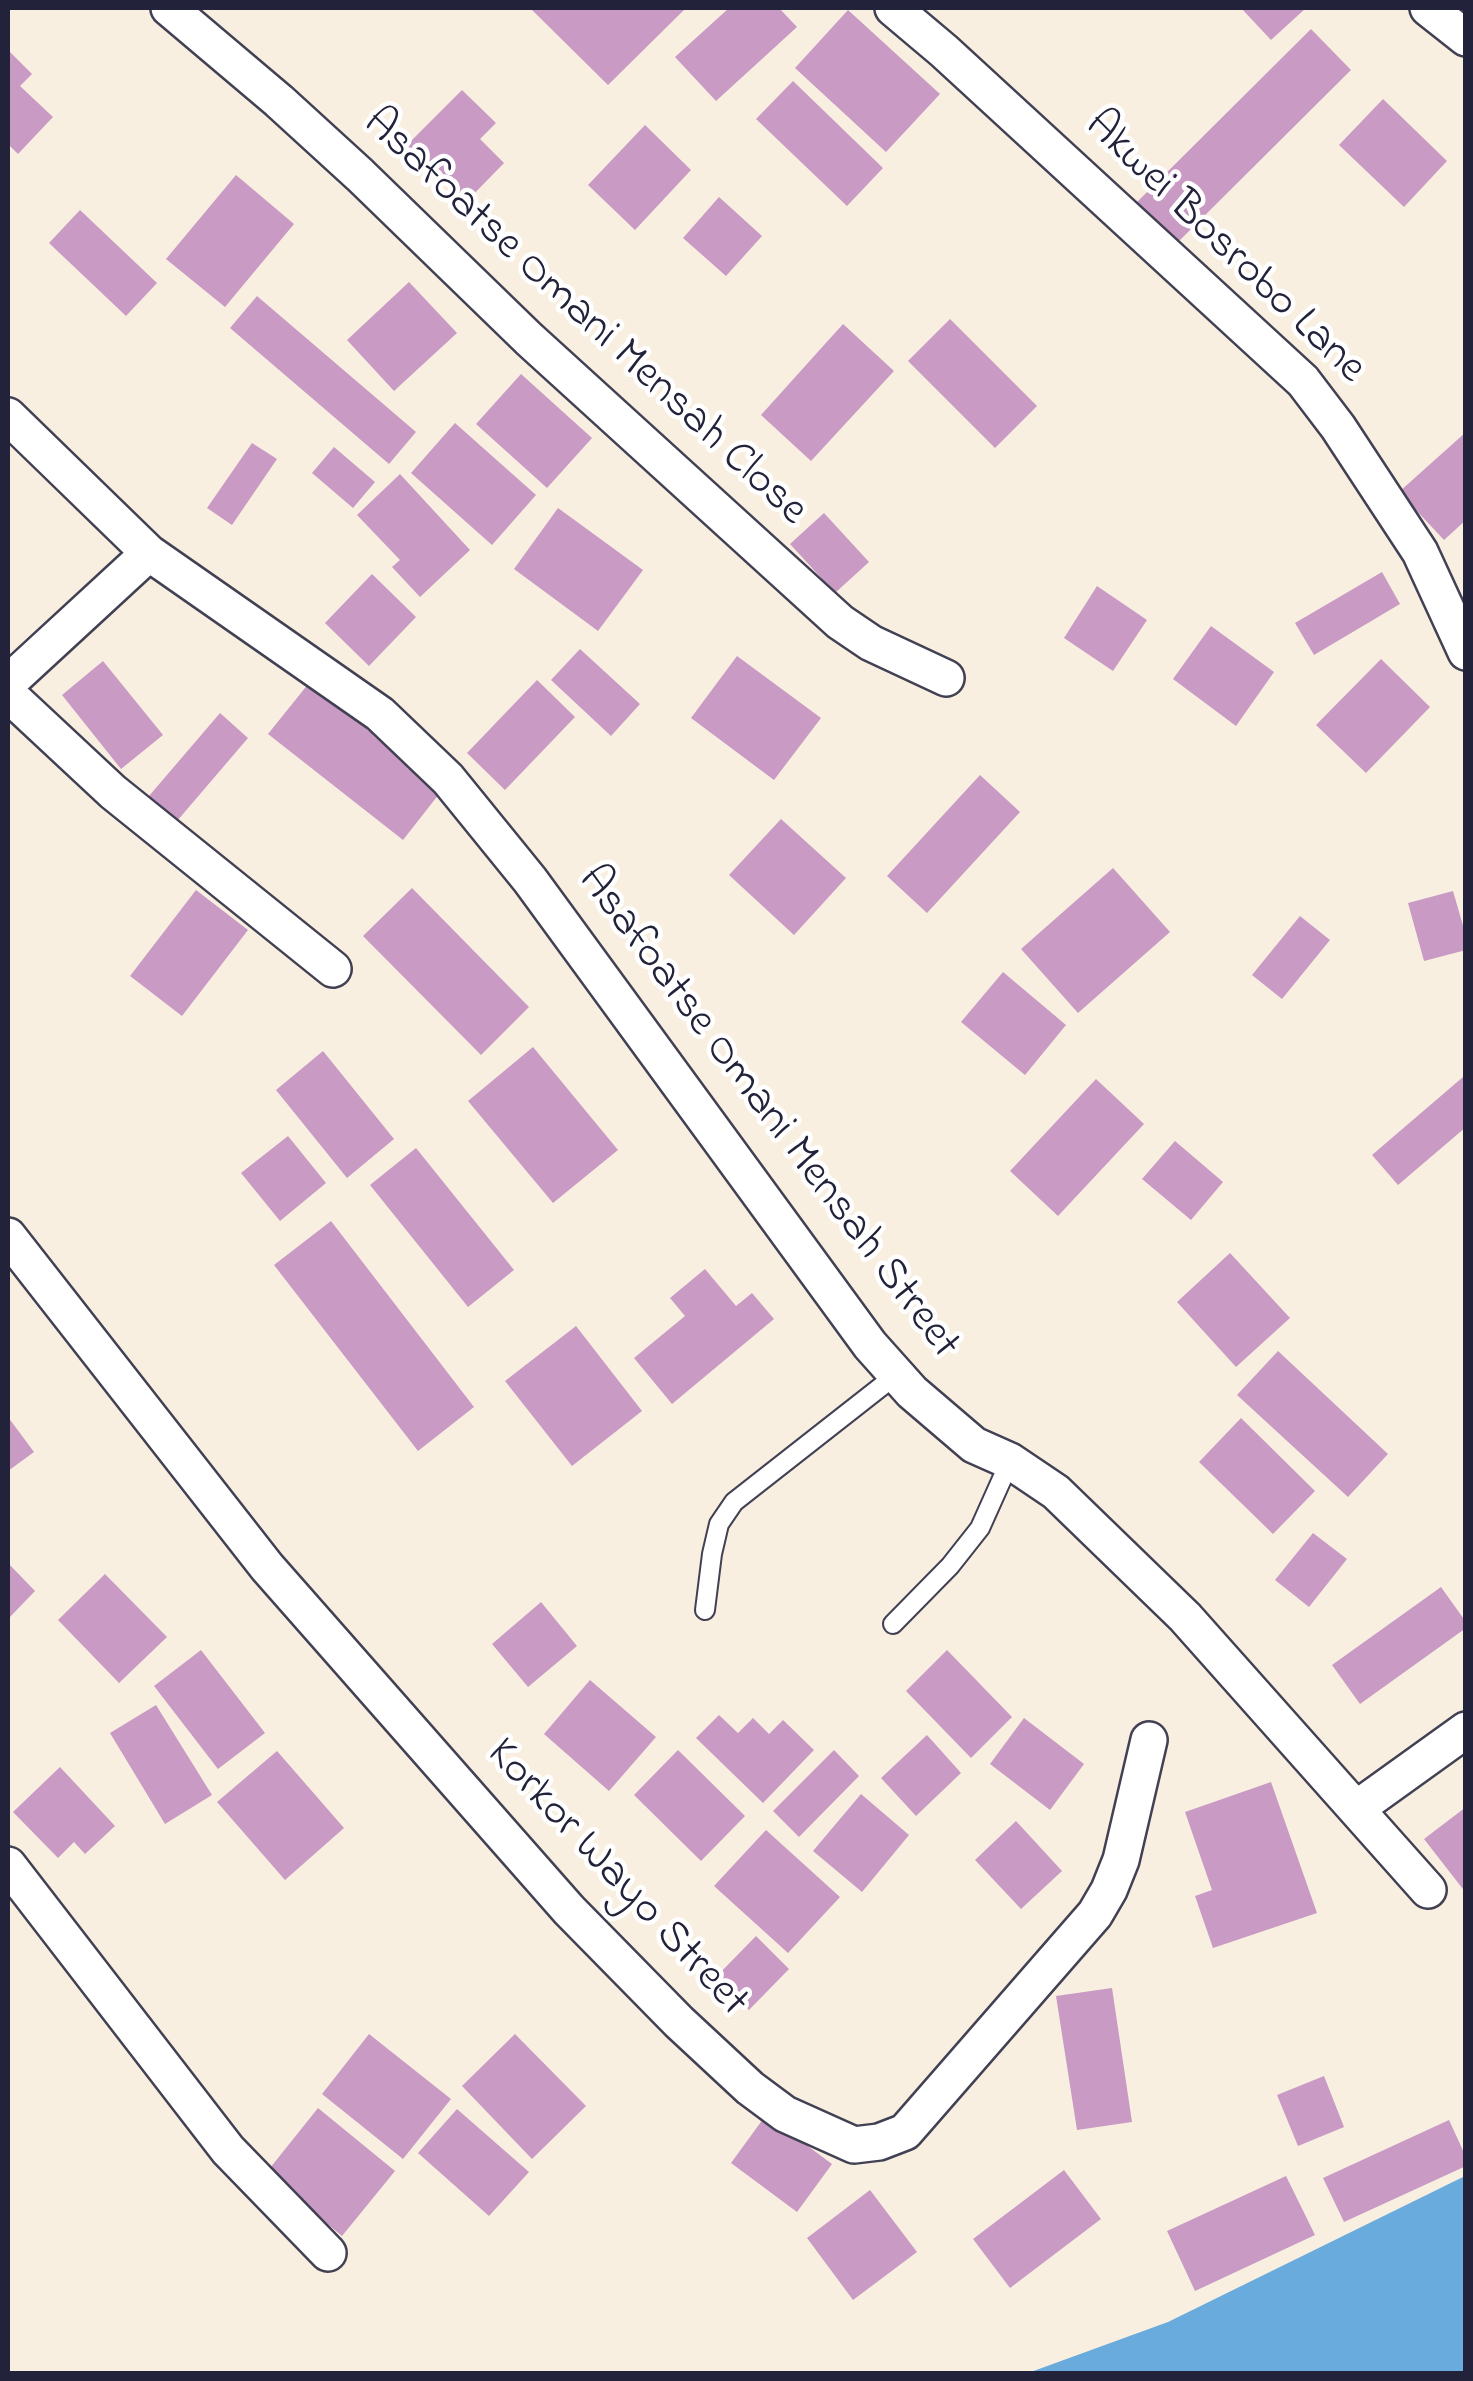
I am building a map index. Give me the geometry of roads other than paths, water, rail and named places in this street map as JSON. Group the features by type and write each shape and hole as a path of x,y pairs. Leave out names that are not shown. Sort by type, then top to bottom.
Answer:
{"street":[{"name":"Asafoatse Omani Mensah Close","path":"168,8 279,101 529,338 840,622 871,643 946,678"},
{"name":"Akwei Bosrobo Lane","path":"893,8 1304,380 1420,552 1466,652"},
{"path":"1428,8 1466,38"},
{"name":"Asafoatse Omani Mensah Street","path":"8,416 149,553 380,714 448,779 530,880 870,1345 912,1392 974,1445 1010,1461 1056,1492 1185,1617 1428,1890"},
{"path":"8,683 149,553"},
{"path":"8,694 140,814 333,969"},
{"name":"Korkor Wayo Street","path":"8,1236 267,1567 569,1910 750,2088 785,2114 837,2137 854,2144 879,2142 905,2132 1095,1914 1121,1860 1149,1740"},
{"path":"1356,1809 1466,1730"},
{"path":"8,1865 228,2150 328,2253"}],"lane":[{"path":"705,1610 720,1524 734,1502 896,1374"},
{"path":"892,1624 950,1566 980,1528 1010,1461"}],"water":[{"path":"1465,2176 1465,2373 1028,2373 1168,2322"}]}
